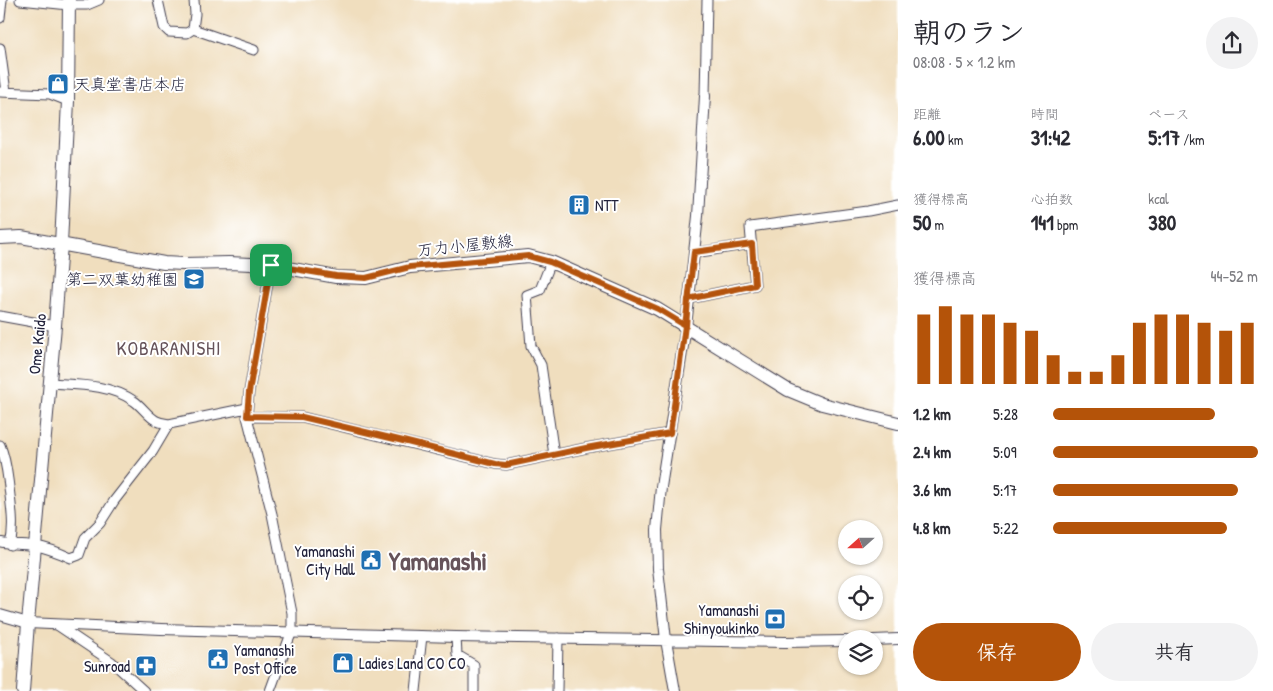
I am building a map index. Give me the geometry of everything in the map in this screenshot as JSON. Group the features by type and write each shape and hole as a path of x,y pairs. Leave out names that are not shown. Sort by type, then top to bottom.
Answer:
{"main road":[{"name":"Ome Kaido","path":"23,691 49,383 56,326 68,101 69,3"},
{"name":"万力小屋敷線","path":"0,238 21,237 164,263 271,265 336,276 366,278 410,267 528,256 550,262 658,309 788,390 822,404 898,423"}],"street":[{"path":"0,18 2,0"},
{"path":"20,0 87,5 100,0"},
{"path":"158,0 164,27 168,32 187,33 193,29 194,0"},
{"path":"676,691 666,640 658,569 657,530 661,487 686,326 694,252 706,96 708,0"},
{"path":"193,29 254,50"},
{"path":"0,48 3,92 50,94 68,101"},
{"path":"688,299 755,285 750,227 868,211 898,205"},
{"path":"694,252 752,244"},
{"path":"550,262 540,290 527,295 531,346 541,364 554,455"},
{"path":"270,691 292,632 292,613 272,514 247,412 250,383 271,265"},
{"path":"0,316 56,326"},
{"path":"49,383 94,386 113,391 134,401 157,421 169,424 247,412 302,417 495,464 506,465 670,433"},
{"path":"0,542 10,545 35,546 71,558 79,555 85,538 100,523 114,501 153,451 169,424"},
{"path":"0,445 8,470 12,505 10,545"},
{"path":"0,614 28,623 153,629 456,637 838,641"},
{"path":"57,625 112,662 144,691"},
{"path":"416,691 422,636"},
{"path":"456,637 457,655 474,665 474,691"},
{"path":"557,691 558,638"},
{"path":"883,640 898,639"}],"place":[{"name":"天真堂書店本店","path":"58,84"},
{"name":"NTT","path":"579,205"},
{"name":"第二双葉幼稚園","path":"194,279"},
{"name":"Yamanashi City Hall","path":"371,560"},
{"name":"Yamanashi Shinyoukinko","path":"775,619"},
{"name":"Yamanashi Post Office","path":"218,659"},
{"name":"Ladies Land CO CO","path":"343,663"},
{"name":"Sunroad","path":"146,666"}],"district":[{"name":"KOBARANISHI","path":"169,348"},
{"name":"Yamanashi","path":"438,561"}],"route":[{"path":"271,265 249,392 247,416 302,417 495,464 506,465 670,433 686,326 688,299 694,252 752,244 755,285 688,299 686,326 658,309 550,262 528,256 410,267 366,278 336,276 271,265"}]}
